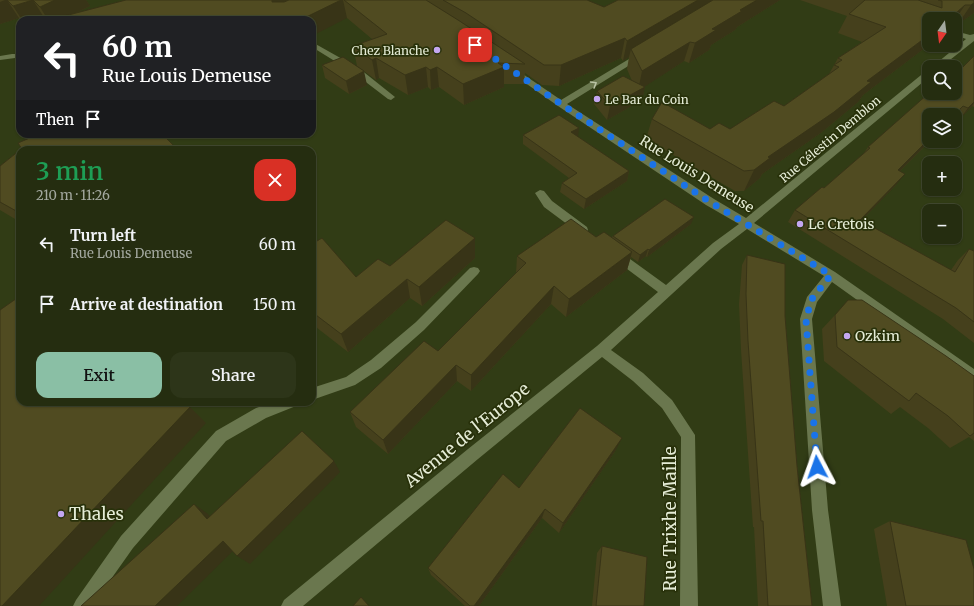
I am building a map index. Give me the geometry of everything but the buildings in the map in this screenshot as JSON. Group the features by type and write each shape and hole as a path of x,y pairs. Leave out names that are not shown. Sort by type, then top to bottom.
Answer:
{"street":[{"path":"962,35 973,38"},
{"path":"945,60 973,38"},
{"path":"316,46 357,71 391,97"},
{"path":"561,104 646,52"},
{"path":"0,58 12,56"},
{"name":"Rue Louis Demeuse","path":"502,63 561,104 710,202 831,275 974,376"},
{"name":"Rue Célestin Demblon","path":"746,223 771,205 922,79"},
{"path":"540,193 548,204 590,235"},
{"name":"Avenue de l'Europe","path":"290,606 467,459 602,350 717,246 746,223"},
{"path":"608,249 666,292"},
{"path":"316,393 350,381 376,364 420,326 474,271"},
{"path":"831,275 811,300 806,320 820,510 832,606"},
{"name":"Rue Trixhe Maille","path":"602,350 638,377 667,404 688,435 689,606"},
{"path":"82,606 127,542 221,436 261,413 280,406"}],"place":[{"name":"Chez Blanche","path":"437,50"},
{"name":"Le Bar du Coin","path":"597,99"},
{"name":"Le Cretois","path":"800,224"},
{"name":"Ozkim","path":"847,336"},
{"name":"Thales","path":"61,514"}],"route":[{"path":"475,45 561,104 710,202 831,275 811,300 806,320 817,467"}]}
